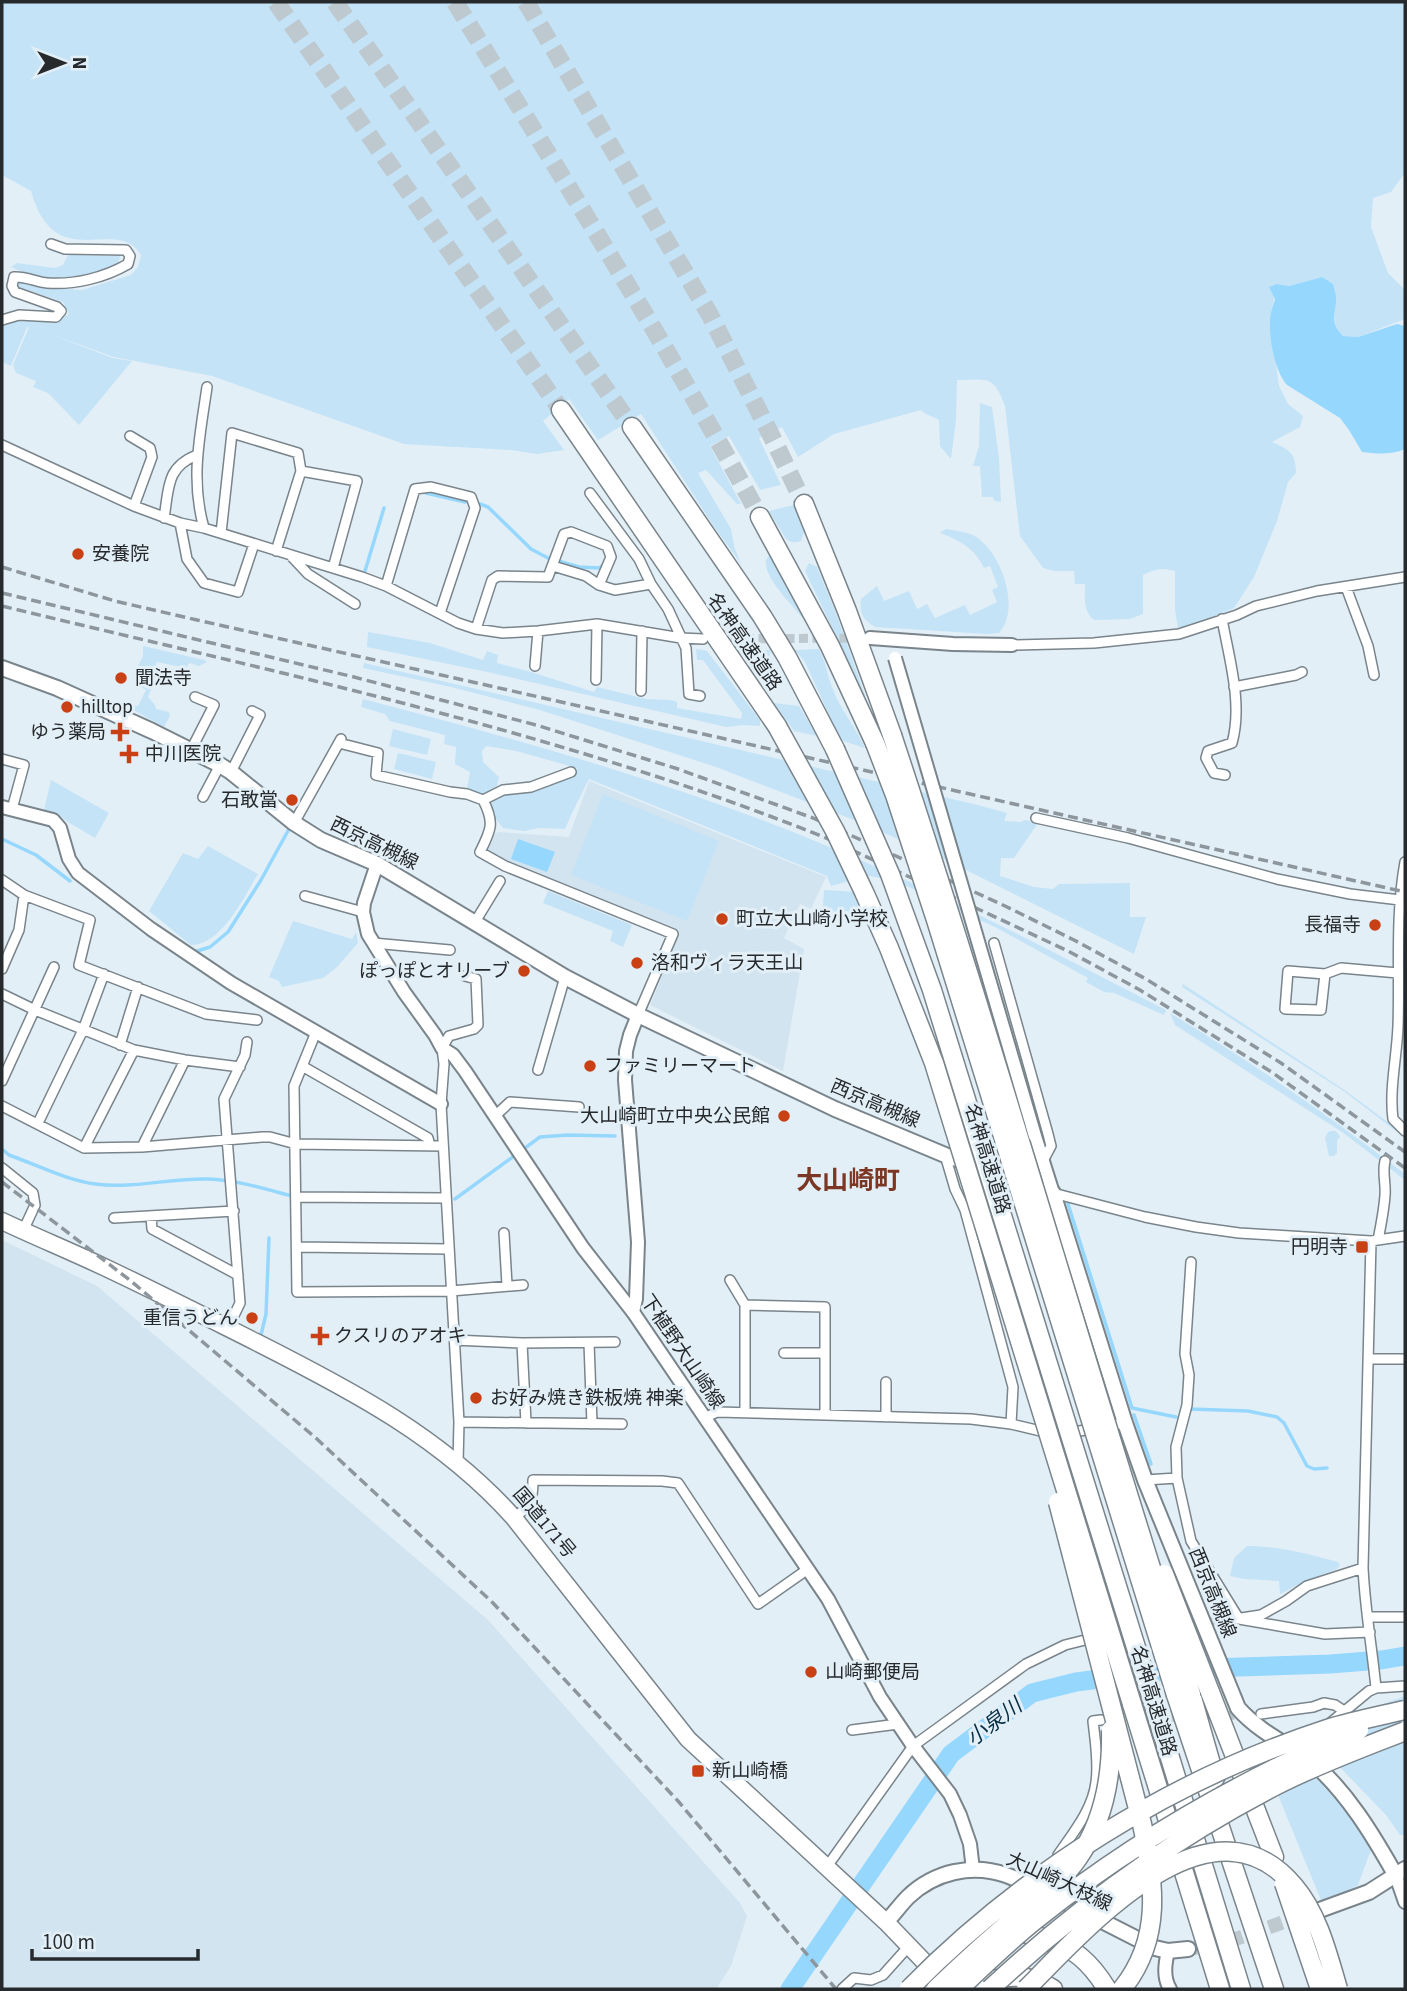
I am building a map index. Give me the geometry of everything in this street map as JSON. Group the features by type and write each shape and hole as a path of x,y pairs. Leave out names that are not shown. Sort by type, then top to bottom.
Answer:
{"highway":[{"name":"名神高速道路","path":"561,410 777,726 835,831 879,925 934,1063 954,1124 1220,1989"},
{"name":"名神高速道路","path":"632,427 788,657 835,749 894,886 932,990 1241,1989"},
{"name":"名神高速道路","path":"804,504 848,611 939,879 1110,1437 1184,1695"},
{"name":"名神高速道路","path":"760,517 830,646 895,795 1184,1695 1274,1989"},
{"name":"国道171号","path":"2,1221 102,1266 369,1401 458,1463 514,1518 688,1739 880,1917 948,1989"},
{"path":"1041,1405 1052,1480 1142,1824 1153,1888 1148,1940 1142,1957 1122,1989"},
{"path":"1110,1437 1297,1917 1320,1989"},
{"path":"936,1989 1055,1884 1082,1852 1098,1818 1109,1771 1111,1726 1104,1681"},
{"path":"975,1988 1033,1922 1074,1890 1168,1827 1268,1770 1405,1712"},
{"path":"909,1989 962,1939 1024,1889 1078,1850 1144,1811 1222,1771 1295,1740 1331,1728 1405,1712"},
{"path":"975,1988 1020,1961 1091,1903 1173,1844 1277,1784 1405,1731"},
{"path":"1026,1989 1094,1923 1147,1881 1180,1861 1224,1851 1255,1857 1270,1864 1296,1887 1313,1916 1338,1989"},
{"path":"1002,1989 1091,1903"},
{"path":"956,1963 983,1942 999,1936 1016,1933 1034,1935 1071,1949 1096,1971 1107,1989"},
{"path":"975,1988 988,1981 1009,1976 1027,1978 1053,1989"}],"main road":[{"name":"西京高槻線","path":"2,668 57,688 226,769 294,823 321,840 377,864 565,977 639,1015 835,1109 945,1155 1054,1193 1144,1480 1238,1708 1262,1731 1313,1763 1350,1803 1401,1872"},
{"name":"大山崎大枝線","path":"880,1917 934,1878 952,1871 973,1870 1006,1875 1063,1900 1155,1948 1168,1951 1188,1949"},
{"path":"1306,1915 1369,1892 1401,1872"}],"street":[{"path":"2,320 19,315 56,317 61,312 57,307 15,292 12,286 14,277 45,283 78,282 117,270 128,264 130,256 126,250 65,249 51,244"},
{"path":"204,528 196,485 197,455 207,387"},
{"path":"220,533 232,432 298,453 301,471 276,551"},
{"path":"130,436 150,448 152,457 134,506"},
{"path":"2,446 164,518 204,528 386,586 458,623 476,629 503,633 597,624 703,639"},
{"path":"164,518 175,468 184,460 197,455"},
{"path":"301,471 357,481 333,568"},
{"path":"386,586 415,489 431,487 471,496 475,509 440,613"},
{"path":"590,493 639,559 651,584 668,609 686,649 690,694 700,696"},
{"path":"180,523 187,559 204,583 237,592 254,544"},
{"path":"476,629 492,580 498,576 548,577 565,534 571,532 607,545 611,557 599,585"},
{"path":"290,555 308,574 355,604"},
{"path":"552,566 586,576 599,585 615,590 651,584"},
{"path":"870,638 1012,645 1132,640 1179,634 1256,606 1405,577"},
{"path":"1346,587 1368,646 1374,675"},
{"path":"1222,619 1234,687 1236,717 1232,743 1208,751 1206,758 1214,773 1225,775"},
{"path":"596,680 597,624"},
{"path":"535,666 538,631"},
{"path":"641,691 642,631"},
{"path":"890,640 1054,1193 1145,1217 1239,1233 1374,1241 1405,1236"},
{"path":"1234,687 1302,672"},
{"path":"191,750 214,705 195,697"},
{"path":"202,797 226,769 260,715 252,711"},
{"path":"294,823 340,740 378,753 376,775 467,794 482,800 491,821 491,830 480,852 505,866 673,934 628,1043 625,1071 638,1242 633,1312"},
{"path":"2,759 24,765 7,808 53,820 60,828 69,859 78,873 151,929 231,983 441,1104"},
{"path":"482,800 503,790 531,786 570,772"},
{"path":"1036,818 1128,838 1277,879 1350,894 1400,898"},
{"path":"1405,862 1400,898 1398,1027 1393,1105 1394,1119 1405,1130"},
{"path":"304,896 363,912 377,864"},
{"path":"2,880 24,894 90,920 79,965 206,1014 257,1020"},
{"path":"475,922 500,881"},
{"path":"2,969 19,930 24,894"},
{"name":"下植野大山崎線","path":"363,912 368,934 404,992 442,1048 453,1055 496,1115 583,1248 633,1312 828,1599 880,1697 944,1786 960,1815 970,1844 973,1870"},
{"path":"373,943 450,950"},
{"path":"994,943 1051,1146 1043,1161"},
{"path":"2,1081 54,967"},
{"path":"1325,974 1321,1010 1285,1009 1288,971 1325,974 1341,968 1398,973"},
{"path":"38,1123 83,1030 104,974"},
{"path":"458,1463 459,1422 441,1104 442,1048 449,1036 474,1029 478,1025 476,979 465,976"},
{"path":"538,1070 565,977"},
{"path":"2,985 2,992 35,1010 134,1050 240,1067"},
{"path":"120,1045 138,987"},
{"path":"316,1032 294,1086 297,1292 452,1290 523,1285"},
{"path":"228,1328 240,1303 224,1099 245,1055 247,1042"},
{"path":"84,1148 134,1050"},
{"path":"142,1147 185,1060"},
{"path":"302,1066 428,1138 430,1146"},
{"path":"496,1115 510,1102 579,1107"},
{"path":"1393,1105 1405,1107"},
{"path":"2,1106 84,1148 142,1147 266,1137 296,1144 443,1146"},
{"path":"945,1155 955,1189 965,1210 1013,1387 1011,1424"},
{"path":"1376,1684 1365,1606 1363,1568 1374,1241 1385,1195 1385,1161"},
{"path":"2,1168 33,1193 35,1205 23,1231"},
{"path":"296,1197 446,1198"},
{"path":"114,1218 234,1211"},
{"path":"151,1216 152,1229 238,1275"},
{"path":"503,1233 507,1285"},
{"path":"298,1247 449,1249"},
{"path":"1191,1262 1185,1354 1189,1375 1187,1405 1176,1447 1177,1478 1191,1541 1239,1619 1325,1634 1371,1635"},
{"path":"730,1280 744,1305 745,1412"},
{"path":"744,1305 825,1307 825,1414"},
{"path":"454,1340 522,1343 615,1342"},
{"path":"522,1343 526,1423"},
{"path":"589,1343 592,1424"},
{"path":"784,1353 825,1353"},
{"path":"1368,1359 1405,1359"},
{"path":"886,1417 887,1382"},
{"path":"704,1418 718,1412 745,1412 971,1419 1011,1424 1057,1435 1125,1423"},
{"path":"459,1422 622,1424"},
{"path":"1144,1480 1177,1478"},
{"path":"514,1518 533,1498 533,1480 678,1483 758,1604 808,1569"},
{"path":"1222,1621 1261,1615 1307,1586 1363,1568"},
{"path":"1368,1617 1405,1617"},
{"path":"829,1871 915,1749 1026,1664 1065,1645 1085,1640"},
{"path":"1298,1752 1376,1684 1405,1686"},
{"path":"1261,1714 1324,1703 1335,1705 1344,1711"},
{"path":"1063,1900 1069,1885 1068,1873 1058,1855 1080,1822 1091,1799 1096,1782 1093,1721 1101,1720"},
{"path":"852,1730 898,1724"},
{"path":"1401,1872 1405,1902"},
{"path":"842,1989 854,1978 871,1980 883,1975 909,1946"},
{"path":"1168,1951 1164,1968 1170,1989"}],"shaded area":[{"path":"2,2 1405,2 1405,173 1391,192 1373,198 1371,227 1388,273 1405,290 1405,319 1358,337 1343,336 1333,318 1336,298 1322,277 1289,286 1277,284 1270,318 1279,386 1288,404 1303,416 1300,427 1272,442 1293,456 1296,473 1288,482 1277,521 1254,577 1234,608 1178,628 1175,571 1151,571 1143,575 1143,614 1130,619 1094,620 1086,608 1085,584 1075,584 1074,571 1043,568 1020,536 1005,406 997,388 983,380 957,380 951,459 940,446 939,420 921,410 834,434 798,457 782,427 759,438 781,485 760,490 729,436 710,446 741,504 737,504 706,470 698,473 731,529 741,564 641,414 598,440 569,399 543,421 564,450 537,454 404,444 212,376 114,357 47,333 113,358 132,361 79,425 48,393 33,387 36,381 16,373 13,365 29,327 11,366 2,362 2,325 19,320 54,322 69,314 63,302 16,286 17,281 49,288 82,290 131,275 138,267 141,255 130,244 117,240 70,238 55,232 42,217 31,191 2,175"},
{"path":"68,255 120,256 118,264 64,278 38,276 11,267 17,263 55,268 63,265"},
{"path":"980,403 992,407 999,458 1001,502 994,501 993,497 982,497 980,466 973,466 979,446"},
{"path":"794,505 804,532 801,541 795,542 786,539 769,511"},
{"path":"946,529 978,538 995,557 1006,583 1008,597 1005,623 999,633 875,627 867,622 861,612 861,599 877,586 884,601 909,591 917,609 927,604 935,618 965,605 970,615 997,602 992,590 998,587 990,566 984,568 966,546 940,533"},
{"path":"770,554 806,622 771,579 766,563"},
{"path":"809,563 817,567 866,698 805,571"},
{"path":"368,632 430,643 483,660 487,651 498,655 497,663 594,692 597,687 646,699 671,700 677,702 677,708 741,719 742,713 703,660 697,660 696,649 707,651 760,720 760,726 726,727 367,647"},
{"path":"143,646 207,662 199,666 189,663 186,668 157,662 148,697 156,709 169,712 170,716 164,727 128,707 138,706 146,690 134,682 133,676 143,656"},
{"path":"819,649 835,695 865,748 843,741 838,734 805,662 795,650"},
{"path":"770,650 770,659 777,672 760,680 742,651"},
{"path":"364,663 978,805 1007,813 1004,821 1025,820 1038,823 1014,858 1001,858 1000,876 1034,887 1053,889 1059,884 1130,883 1130,917 1146,917 1134,954 942,858 854,820 716,767 540,710 363,668"},
{"path":"363,699 580,759 687,793 793,832 936,894 1166,1010 1164,1015 1114,993 1104,992 1086,982 1088,978 997,928 896,881 869,876 831,886 827,876 589,779 565,829 539,828 524,831 503,828 489,804 504,795 519,794 574,775 577,768 516,751 486,746 482,751 483,762 499,777 497,786 483,795 467,788 470,772 455,764 456,747 444,744 445,735 390,721 385,714 361,707"},
{"path":"774,703 799,706 817,736 794,731"},
{"path":"393,729 431,739 427,755 389,746"},
{"path":"398,753 436,762 432,779 394,769"},
{"path":"51,780 109,813 95,838 58,814 44,810"},
{"name":"町立大山崎小学校","path":"589,781 826,877 811,909 800,904 784,938 804,949 783,1071 650,1005 679,935 675,928 504,863 487,851 493,834 499,832 569,837"},
{"path":"603,794 719,841 687,921 571,875"},
{"path":"208,846 258,874 239,907 222,929 202,943 191,945 149,911 183,853 198,859"},
{"path":"824,890 858,892 857,919 822,918"},
{"path":"548,891 632,925 623,947 610,941 613,931 543,903"},
{"path":"293,921 352,939 356,932 358,943 336,968 323,978 282,987 279,981 269,977"},
{"path":"1183,984 1346,1091 1405,1135 1405,1138 1345,1092 1182,987"},
{"path":"1170,1013 1319,1110 1405,1174 1405,1180 1342,1132 1175,1025"},
{"path":"1336,1131 1340,1137 1337,1140 1337,1153 1329,1156 1325,1138 1328,1132"},
{"path":"2,1240 97,1286 488,1620 740,1903 747,1916 731,1966 716,1989 2,1989"},
{"path":"1247,1546 1293,1551 1338,1562 1340,1565 1337,1569 1280,1594 1279,1581 1230,1576 1234,1558"},
{"path":"1405,1696 1405,1835 1400,1835 1386,1815 1329,1756 1355,1714"},
{"path":"1316,1777 1342,1804 1372,1847 1358,1885 1323,1905 1278,1795"}],"water":[{"path":"1322,277 1333,284 1336,296 1334,321 1343,336 1358,337 1397,324 1405,326 1405,449 1384,453 1362,452 1340,418 1287,385 1279,372 1270,328 1270,315 1275,299 1269,287 1277,284 1289,286"},
{"path":"518,839 555,852 547,872 511,859"}],"waterway":[{"path":"426,493 465,502"},
{"path":"480,504 488,507 531,549 548,558 579,567 602,566"},
{"path":"365,571 384,508"},
{"path":"194,952 210,947 228,932 289,829"},
{"path":"2,839 36,855 70,881"},
{"path":"455,1199 540,1137 615,1136"},
{"path":"2,1149 9,1155 52,1172 95,1184 123,1185 208,1179 240,1183 292,1196"},
{"path":"1068,1204 1132,1408 1176,1417"},
{"path":"261,1335 266,1314 269,1238"},
{"path":"1190,1409 1248,1411 1277,1417 1284,1423 1307,1466 1314,1469 1327,1468"},
{"path":"1134,1415 1151,1464"},
{"name":"小泉川","path":"790,1989 951,1754 1032,1693 1076,1682 1177,1669 1330,1664 1405,1656"}],"tunnel":[{"path":"276,2 561,410"},
{"path":"335,2 632,427"},
{"path":"455,2 649,322 760,517"},
{"path":"526,2 710,315 804,504"},
{"path":"718,639 858,638"},
{"path":"1184,1626 1222,1621"},
{"path":"1158,1718 1245,1715"},
{"path":"1188,1949 1224,1943 1304,1915"}],"railway":[{"path":"2,567 115,601 197,620 1405,892"},
{"path":"2,593 354,677 536,725 678,769 813,818 1005,906 1146,979 1281,1063 1405,1152"},
{"path":"2,606 314,681 520,735 724,799 824,837 1068,951 1140,990 1273,1073 1405,1168"},
{"path":"2,1182 131,1281 317,1439 493,1603 678,1801 836,1989"}],"place":[{"name":"安養院","path":"78,554"},
{"name":"聞法寺","path":"121,678"},
{"name":"hilltop","path":"67,707"},
{"name":"ゆう薬局","path":"120,732"},
{"name":"中川医院","path":"129,754"},
{"name":"石敢當","path":"292,800"},
{"name":"町立大山崎小学校","path":"722,919"},
{"name":"長福寺","path":"1375,925"},
{"name":"洛和ヴィラ天王山","path":"637,963"},
{"name":"ぽっぽとオリーブ","path":"524,971"},
{"name":"ファミリーマート","path":"590,1066"},
{"name":"大山崎町立中央公民館","path":"784,1116"},
{"name":"円明寺","path":"1362,1247"},
{"name":"重信うどん","path":"252,1318"},
{"name":"クスリのアオキ","path":"320,1336"},
{"name":"お好み焼き鉄板焼 神楽","path":"476,1398"},
{"name":"山崎郵便局","path":"811,1672"},
{"name":"新山崎橋","path":"698,1771"}],"district":[{"name":"大山崎町","path":"848,1180"}]}
